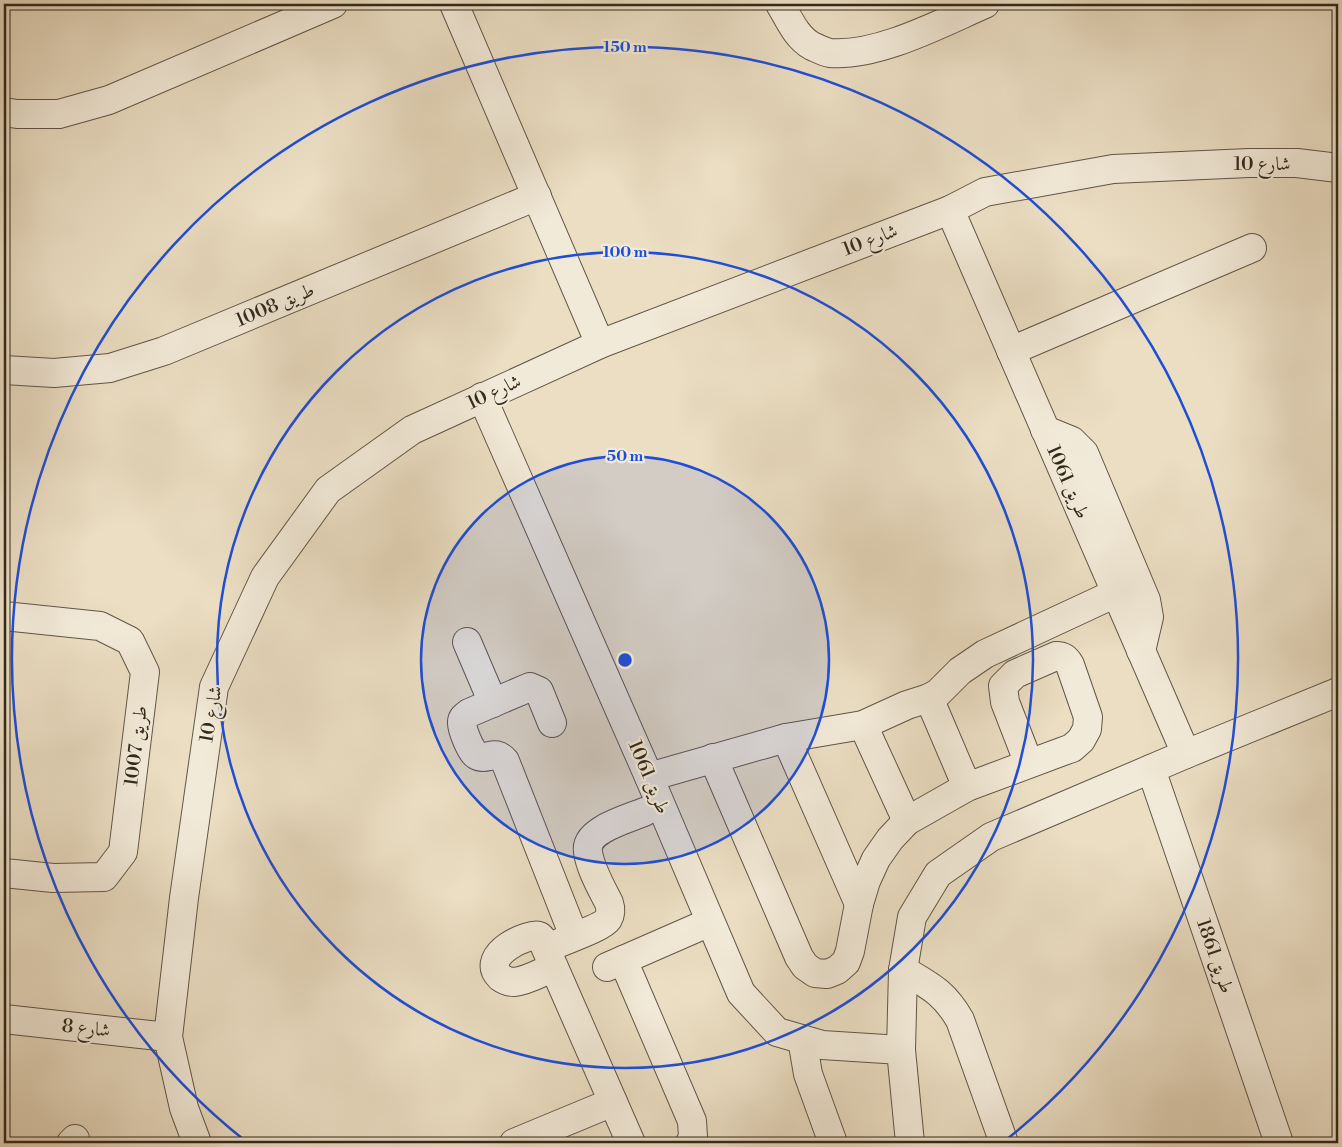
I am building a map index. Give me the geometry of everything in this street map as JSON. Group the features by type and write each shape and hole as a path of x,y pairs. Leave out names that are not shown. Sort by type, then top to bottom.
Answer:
{"street":[{"path":"4,112 17,114 58,114 110,100 333,4"},
{"path":"454,4 600,344"},
{"path":"780,4 797,34 810,45 828,53 865,50 902,39 985,4"},
{"name":"شارع 10","path":"197,1143 184,1108 168,1037 184,898 214,687 265,576 328,490 412,430 482,397 600,344 950,210 985,192 1113,169 1249,163 1297,163 1338,168"},
{"name":"طريق 1008","path":"4,370 54,372 110,368 164,351 537,196"},
{"name":"طريق 1061","path":"950,210 1186,754"},
{"path":"1011,351 1252,248"},
{"name":"طريق 1061","path":"482,397 649,777 741,994 777,1032 822,1045 902,1050"},
{"path":"1044,430 1072,441 1084,453 1146,600 1149,617 1141,651"},
{"path":"649,777 786,738 863,725 907,705 929,698 938,693 960,671 985,654 1116,593"},
{"name":"طريق 1007","path":"4,616 100,626 130,641 145,672 123,852 104,877 52,878 4,873"},
{"path":"582,623 575,635 574,642 644,812 653,828 668,835 673,835"},
{"path":"467,642 493,703"},
{"path":"552,722 539,691 535,688 526,688 466,715 462,724 472,752 482,757 496,754 501,756 504,761 574,936"},
{"path":"910,1143 902,1050 903,970 912,918 938,874 991,836 1338,692"},
{"path":"929,698 967,787"},
{"path":"863,725 906,821"},
{"path":"786,738 859,904"},
{"path":"713,758 799,957 805,966 815,973 827,974 838,970 846,962 866,881 876,859 906,821 967,787 1029,764"},
{"name":"طريق 1861","path":"1151,769 1279,1143"},
{"path":"630,1143 550,958 574,936 602,924 610,916 611,910 589,859 588,842 598,832 644,812"},
{"path":"690,1143 693,1137 692,1121 615,963 710,922"},
{"path":"903,970 936,990 951,1004 960,1020 1004,1143"},
{"name":"شارع 8","path":"4,1019 168,1037"},
{"path":"802,1039 808,1074 833,1143"},
{"path":"514,1143 612,1102"}]}
